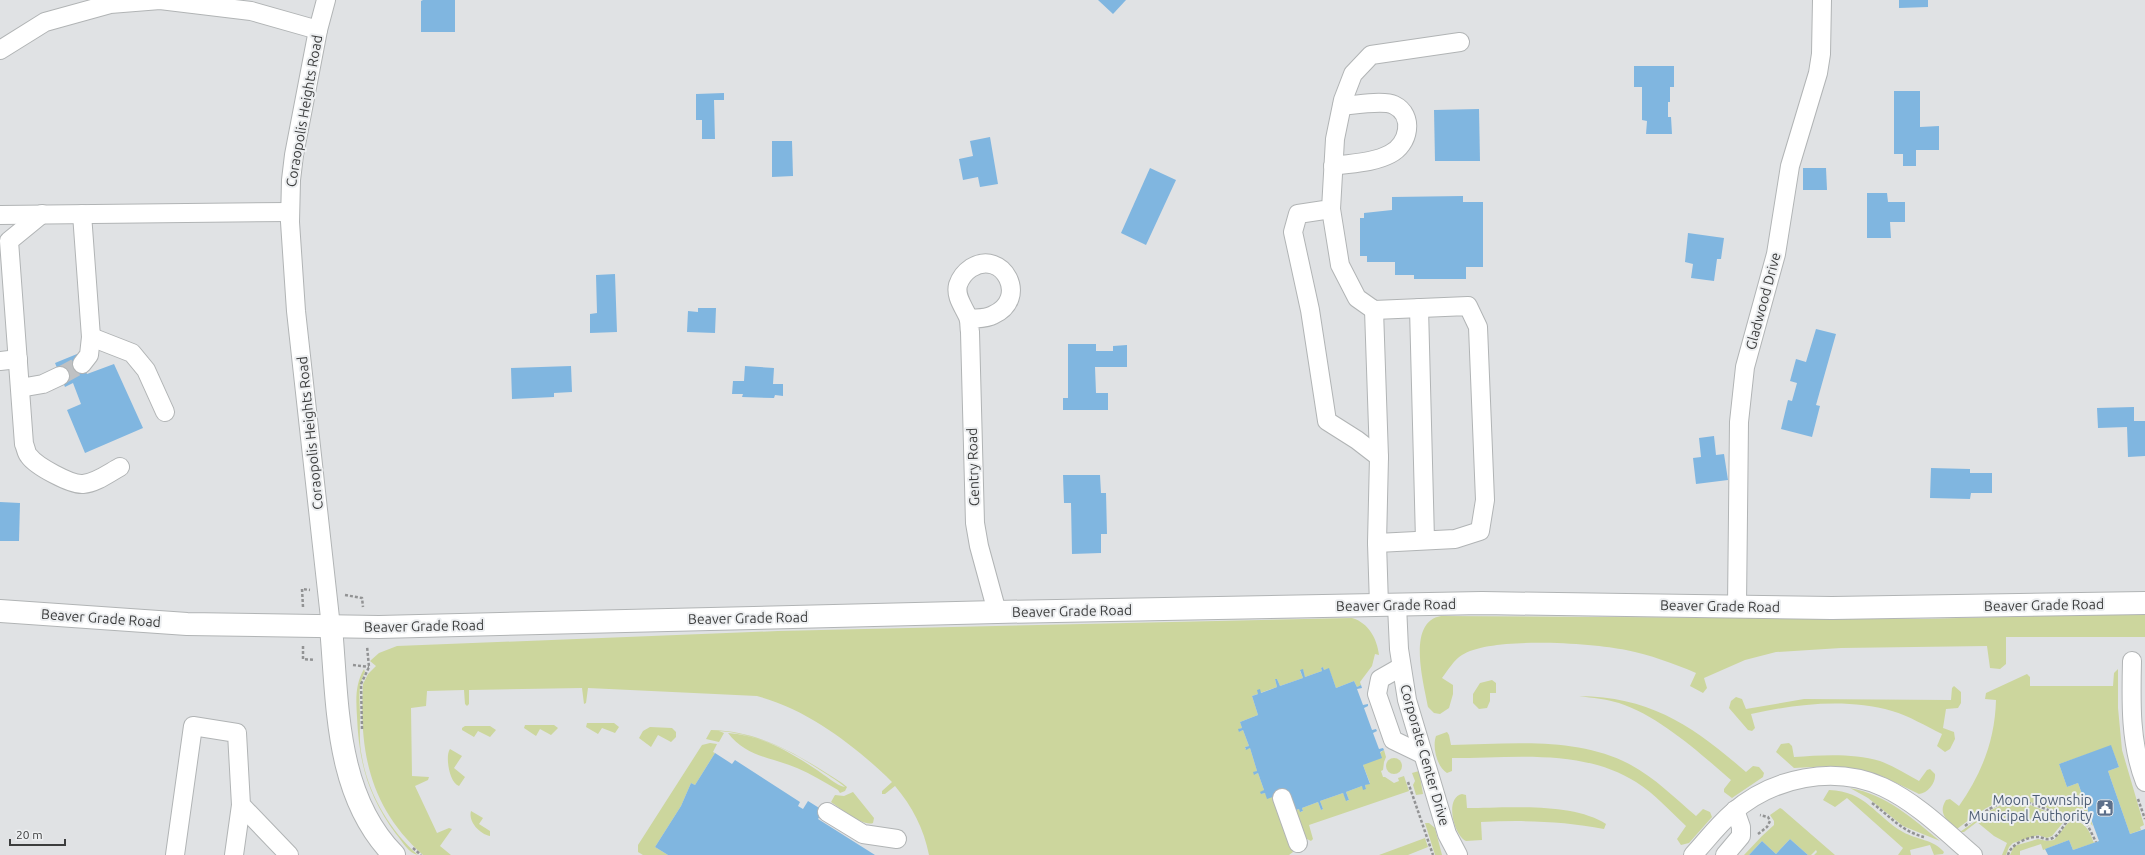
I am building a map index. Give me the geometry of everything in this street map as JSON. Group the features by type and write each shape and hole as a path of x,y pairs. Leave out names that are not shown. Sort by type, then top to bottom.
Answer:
{"main road":[{"name":"Beaver Grade Road","path":"0,611 187,624 331,627 1482,603 1832,608 2145,603"},
{"name":"Coraopolis Heights Road","path":"331,627 341,731 349,776 366,817 378,835 401,849"}],"street":[{"path":"0,50 45,22 110,4 160,0 251,11 318,30"},
{"name":"Coraopolis Heights Road","path":"326,0 318,30 294,156 290,212 292,272 331,627"},
{"name":"Gladwood Drive","path":"1737,606 1739,422 1741,395 1745,367 1776,254 1790,166 1818,73 1822,0"},
{"path":"1377,543 1455,539 1480,531 1485,500 1478,327 1468,306 1374,310 1357,298 1340,265 1331,209 1335,139 1342,106 1353,74 1371,54 1460,42"},
{"path":"1333,166 1364,162 1391,154 1404,143 1408,130 1404,114 1394,105 1372,103 1342,106"},
{"path":"1331,209 1298,214 1293,232 1310,310 1327,422 1357,440 1378,457"},
{"path":"0,215 290,212"},
{"path":"42,214 5,239 18,359 24,444 28,455 37,464 65,479 82,484 96,480 120,467"},
{"path":"82,214 91,337 89,355 82,364"},
{"path":"1419,308 1425,540"},
{"name":"Corporate Center Drive","path":"1374,310 1378,457 1377,543 1407,700 1447,834 1458,855"},
{"name":"Gentry Road","path":"969,319 974,523 997,612"},
{"path":"91,337 132,353 146,370 165,412"},
{"path":"0,361 18,359"},
{"path":"20,388 43,384 60,376"},
{"path":"2132,661 2138,716 2136,753 2145,782"},
{"path":"1401,667 1380,679 1377,694 1393,740 1422,754"},
{"path":"175,855 193,726 237,733 241,805 234,855"},
{"path":"1693,855 1735,810 1755,797 1789,782 1822,776 1844,776 1863,780 1896,794 1917,807 1970,854"},
{"path":"1282,798 1298,843"},
{"path":"241,805 289,855"},
{"path":"1725,855 1741,836 1741,827 1735,810"},
{"path":"827,812 863,834 897,839"}],"path":[{"path":"362,731 361,684 369,667"},
{"path":"1408,782 1433,855"},
{"path":"1867,800 1897,826 1914,835 1932,839 1941,845 1990,808 2009,800 2026,802 2087,824 2096,842"},
{"path":"1765,816 1768,812"},
{"path":"2008,855 2010,848 2015,844 2037,837 2045,839 2053,838 2067,821 2073,819"},
{"path":"401,849 421,855"}],"green space":[{"path":"2145,613 2145,637 2006,637 2006,664 2000,669 1990,668 1987,646 1841,648 1776,652 1745,660 1704,678 1707,688 1703,693 1690,686 1696,673 1635,652 1610,647 1566,643 1517,643 1495,645 1476,649 1462,655 1451,665 1442,678 1453,685 1453,694 1449,708 1440,714 1434,713 1428,707 1421,670 1420,641 1424,630 1430,621 1441,616 1923,619"},
{"path":"1352,618 1358,620 1371,632 1379,655 1375,654 1372,666 1360,682 1361,685 1357,687 1354,681 1336,688 1329,669 1324,670 1323,667 1321,668 1322,671 1305,677 1303,670 1300,671 1303,678 1280,686 1277,679 1275,679 1277,687 1252,696 1258,715 1240,722 1242,728 1239,729 1239,732 1243,730 1249,746 1245,747 1245,749 1250,748 1257,771 1254,775 1258,773 1264,790 1261,794 1265,793 1273,797 1293,852 1289,855 929,855 921,827 912,810 895,786 885,794 882,794 882,791 892,782 872,763 842,739 810,718 793,709 757,696 588,688 586,703 584,704 582,688 469,690 469,704 467,706 465,704 464,690 427,691 426,706 411,708 412,776 429,777 428,780 415,786 437,833 449,828 452,829 440,846 451,855 423,855 405,837 391,818 380,798 366,756 363,733 363,684 368,674 376,666 370,661 379,653 397,646 778,631"},
{"path":"364,669 365,672 362,678 359,700 360,747 365,771 360,749 358,734 356,704 358,686"},
{"path":"2118,669 2118,708 2122,750 2144,825 2140,827 2141,830 2130,834 2108,771 2119,767 2111,746 2059,764 2067,787 2078,783 2093,826 2086,820 2068,816 2030,802 2018,800 2007,800 1986,808 1957,829 1947,820 1943,813 1946,800 1950,799 1959,806 1981,769 1986,756 1993,729 1996,700 1985,699 1986,693 2027,674 2030,677 2030,686 2113,686 2114,673"},
{"path":"1492,680 1496,683 1496,693 1490,693 1490,701 1487,708 1479,709 1473,703 1473,694 1480,683"},
{"path":"1954,686 1961,692 1961,703 1958,708 1946,709 1943,728 1954,732 1955,739 1950,749 1945,752 1937,746 1942,734 1905,716 1875,707 1822,704 1768,710 1751,714 1755,728 1752,731 1748,730 1729,708 1731,701 1736,697 1742,699 1746,709 1804,699 1951,700 1952,688"},
{"path":"1579,696 1605,698 1650,708 1689,728 1708,741 1746,772 1753,766 1759,767 1764,773 1763,777 1732,798 1724,792 1724,789 1731,780 1692,747 1664,726 1634,709 1619,703"},
{"path":"587,723 614,723 619,727 615,733 602,728 598,734 586,727"},
{"path":"525,725 554,725 558,728 551,735 540,729 536,736 524,728"},
{"path":"465,726 490,726 496,730 490,737 478,731 474,737 462,730"},
{"path":"650,727 672,728 676,732 676,737 671,742 658,735 651,747 639,738 643,731"},
{"path":"711,730 730,731 747,735 764,740 811,763 847,787 845,791 840,793 838,790 802,770 751,752 735,741 728,733 739,734 719,731 724,733 719,742 706,739"},
{"path":"1447,732 1451,745 1519,743 1543,744 1589,750 1610,756 1640,770 1696,816 1703,809 1710,812 1712,817 1689,843 1681,845 1677,839 1686,826 1650,792 1636,782 1615,771 1570,759 1547,757 1452,758 1452,771 1447,773 1438,762 1435,751 1435,741 1436,736"},
{"path":"710,743 717,744 713,752 715,753 695,785 691,783 681,806 655,847 668,855 643,855 638,852 638,845 702,745"},
{"path":"1789,743 1792,746 1794,757 1837,755 1870,758 1890,765 1919,781 1927,770 1930,769 1935,774 1935,777 1931,787 1925,792 1919,794 1882,776 1858,769 1832,766 1794,768 1776,752 1781,744"},
{"path":"450,749 462,756 454,768 465,777 459,786 450,775 448,757"},
{"path":"1384,750 1386,757 1383,770 1381,771 1383,777 1394,783 1399,781 1398,778 1404,776 1409,791 1309,825 1313,839 1311,841 1305,838 1296,810 1299,809 1301,812 1303,811 1302,808 1318,802 1321,810 1323,809 1320,801 1343,793 1347,801 1349,800 1346,792 1362,786 1366,789 1365,785 1370,783 1363,765"},
{"path":"1391,758 1397,758 1402,763 1400,772 1397,774 1391,774 1386,769 1386,763"},
{"path":"1419,771 1423,794 1416,795 1413,785 1415,781 1412,773"},
{"path":"370,786 375,798 398,835 418,855 406,847 386,820 378,806"},
{"path":"1850,788 1876,796 1898,808 1940,841 1903,826 1868,798"},
{"path":"1829,790 1842,791 1861,800 1893,826 1908,835 1930,842 1940,848 1944,852 1943,854 1934,855 1930,845 1910,850 1911,855 1898,855 1903,848 1847,798 1835,807 1823,800"},
{"path":"853,792 874,818 873,823 858,820 831,802 835,795 844,796"},
{"path":"1462,794 1466,795 1467,808 1519,807 1557,809 1592,817 1606,824 1604,829 1574,824 1543,822 1481,822 1482,840 1466,841 1458,832 1452,809 1453,802"},
{"path":"2008,802 2025,803 2066,819 2052,836 2047,838 2038,835 2013,843 2009,847 2006,855 2002,855 2007,843 1994,836 1977,822 1964,832 1960,832 1991,810"},
{"path":"1780,808 1835,855 1814,855 1817,852 1816,850 1811,855 1808,855 1790,839 1776,854 1762,841 1749,855 1744,855 1774,825 1774,821 1770,815"},
{"path":"471,811 483,818 479,824 490,831 490,836 482,833 476,827 471,819"},
{"path":"2073,821 2081,823 2087,828 2094,843 2073,850 2069,840 2043,850 2041,844 2020,851 2020,855 2010,855 2014,846 2038,839 2047,841 2054,840 2068,823"},
{"path":"1425,823 1429,823 1435,828 1442,855 1435,855"},
{"path":"1425,838 1428,847 1408,855 1379,855"}],"building":[{"path":"455,0 455,32 421,32 421,1"},
{"path":"1098,0 1126,0 1113,14"},
{"path":"1899,0 1928,0 1928,7 1899,8"},
{"path":"1634,66 1674,66 1674,87 1670,87 1670,102 1668,102 1668,117 1671,117 1672,134 1646,134 1647,121 1642,120 1642,87 1634,87"},
{"path":"1894,91 1920,91 1920,127 1939,126 1939,150 1916,150 1916,166 1903,166 1903,154 1894,154"},
{"path":"724,93 724,100 714,100 715,139 702,139 702,120 696,120 696,94"},
{"path":"1479,109 1480,161 1435,161 1434,110"},
{"path":"990,137 998,184 980,187 978,177 963,180 959,159 973,156 970,141"},
{"path":"772,141 792,141 793,176 772,177"},
{"path":"1150,168 1176,180 1146,245 1121,233"},
{"path":"1803,168 1826,168 1827,190 1803,190"},
{"path":"1867,193 1887,193 1888,202 1905,202 1905,222 1890,222 1891,238 1867,238"},
{"path":"1463,196 1463,202 1483,202 1483,267 1466,267 1466,279 1414,279 1414,275 1395,275 1395,262 1367,262 1367,256 1360,256 1360,218 1364,218 1364,213 1392,210 1392,197"},
{"path":"1688,233 1724,238 1721,259 1717,259 1714,281 1691,278 1693,264 1685,262"},
{"path":"615,274 617,332 590,333 590,314 597,313 596,275"},
{"path":"698,308 716,308 715,333 687,332 688,311 698,312"},
{"path":"1816,329 1836,334 1816,405 1820,406 1812,437 1781,429 1788,400 1792,401 1797,383 1790,381 1796,359 1806,362"},
{"path":"1068,344 1096,344 1096,351 1113,351 1113,346 1127,345 1127,367 1095,367 1096,393 1108,393 1108,410 1063,410 1063,398 1068,398"},
{"path":"77,354 87,374 114,364 143,428 85,453 67,410 81,404 73,383 65,387 55,363"},
{"path":"571,366 572,392 554,393 554,397 512,399 511,368"},
{"path":"745,366 774,368 773,384 783,384 783,396 775,395 774,398 742,397 743,394 732,394 733,381 744,381"},
{"path":"2134,407 2134,421 2145,421 2145,456 2128,457 2127,427 2098,428 2097,408"},
{"path":"1714,436 1716,455 1724,454 1728,480 1696,484 1693,458 1701,457 1699,438"},
{"path":"1931,468 1970,469 1970,473 1992,473 1992,493 1971,493 1970,499 1930,498"},
{"path":"1063,475 1100,475 1101,493 1106,493 1107,534 1101,534 1101,553 1072,554 1071,503 1064,503"},
{"path":"0,502 20,503 19,541 0,541"},
{"path":"1323,667 1324,670 1329,668 1336,688 1354,681 1357,687 1361,685 1362,688 1357,689 1363,705 1368,704 1368,706 1364,708 1372,730 1376,729 1377,731 1373,733 1379,749 1383,748 1384,750 1380,752 1382,758 1363,765 1370,784 1365,785 1366,789 1363,790 1362,786 1346,792 1349,800 1346,801 1343,793 1320,801 1323,809 1321,810 1318,802 1302,808 1303,811 1300,812 1299,809 1296,810 1286,792 1267,799 1265,793 1261,794 1260,792 1264,790 1258,773 1254,775 1253,772 1257,771 1250,748 1246,750 1245,747 1249,746 1243,730 1239,732 1238,729 1242,728 1240,722 1258,715 1252,696 1258,694 1257,690 1260,689 1261,693 1277,687 1275,679 1277,679 1280,686 1303,678 1300,670 1303,669 1305,677 1322,671 1321,668"},
{"path":"2111,745 2119,767 2108,771 2130,834 2145,829 2145,855 2048,855 2045,849 2069,840 2073,850 2099,841 2078,783 2067,787 2059,764"},
{"path":"715,753 732,764 735,760 800,802 798,806 803,809 808,801 824,811 818,819 875,855 668,855 655,847 681,806 691,783 695,785"},
{"path":"1790,839 1808,855 1749,855 1762,841 1776,854"}],"tunnel":[{"path":"60,376 82,364"}],"place":[{"name":"Moon Township Municipal Authority","path":"2105,808"}]}
